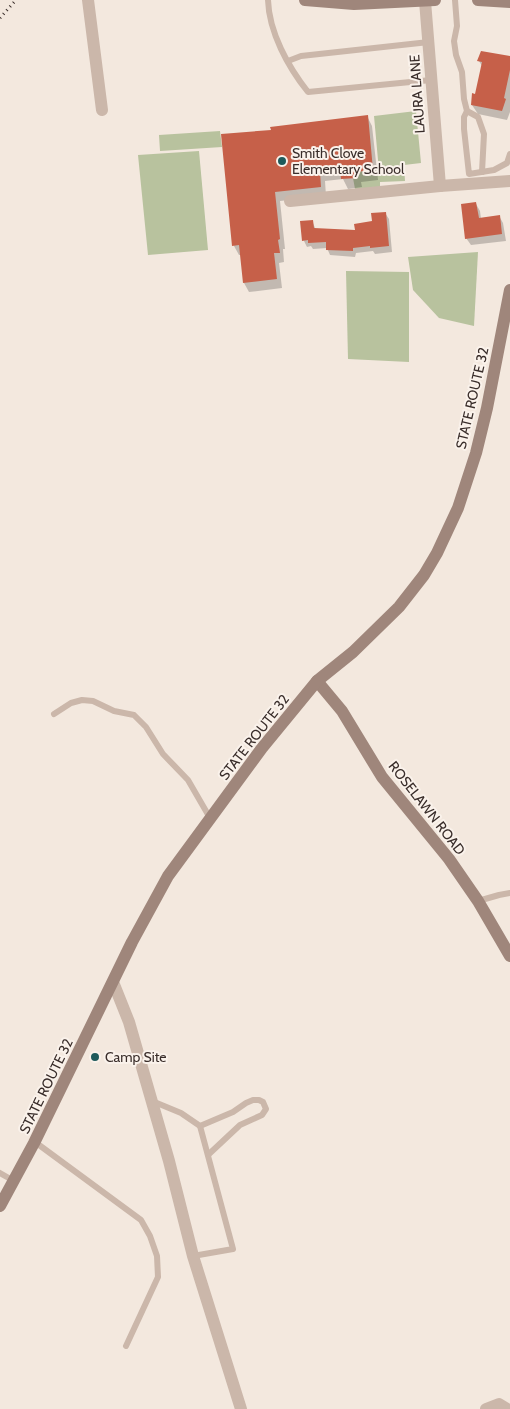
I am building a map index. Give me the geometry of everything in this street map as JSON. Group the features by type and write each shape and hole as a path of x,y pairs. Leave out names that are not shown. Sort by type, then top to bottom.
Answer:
{"main road":[{"path":"305,0 357,2 435,0"},
{"path":"478,0 510,2"},
{"name":"STATE ROUTE 32","path":"0,1206 35,1142 132,942 168,876 262,748 318,681 353,652 399,607 424,575 437,553 458,508 476,453 488,408 510,290"},
{"name":"ROSELAWN ROAD","path":"318,681 342,711 382,777 449,859 478,902 510,956"}],"street":[{"path":"88,0 102,110"},
{"name":"LAURA LANE","path":"425,0 440,186"},
{"path":"290,201 440,186 470,179 510,181"},
{"path":"113,982 129,1022 193,1256 241,1409"},
{"path":"486,1409 500,1404 507,1409"}],"lane":[{"path":"268,0 271,23 288,61 300,83 308,92 432,80"},
{"path":"455,0 456,26 454,41 456,55 462,72 467,111 464,117 464,129 470,179 482,172 496,169 507,163 510,154"},
{"path":"288,61 301,56 428,42"},
{"path":"467,111 478,117 484,134 482,172"},
{"path":"54,714 71,703 93,700 114,712 134,715 146,727 163,754 188,780 210,818"},
{"path":"478,902 510,893"},
{"path":"200,1126 233,1112 246,1102 253,1100 263,1102 266,1110 262,1115 240,1126 209,1154"},
{"path":"152,1101 181,1113 200,1126 209,1154 233,1249 193,1256"},
{"path":"35,1142 141,1220 150,1236 157,1256 158,1277 126,1346"},
{"path":"0,1173 14,1181"}],"green space":[{"path":"416,111 421,163 404,165 405,181 380,182 380,191 355,189 353,178 357,177 356,172 379,171 374,116"},
{"path":"220,131 222,147 160,151 159,135"},
{"path":"199,151 208,250 148,255 138,155"},
{"path":"478,252 474,326 439,318 413,290 408,257"},
{"path":"346,271 409,272 409,362 348,359"}],"building":[{"path":"481,51 510,56 510,70 504,98 506,99 502,111 471,105 472,93 475,94 482,62 477,61"},
{"path":"368,115 373,170 356,172 357,178 341,179 340,169 320,172 321,187 275,192 280,239 278,240 280,253 274,253 277,279 243,283 239,245 232,246 221,134 271,130 270,127"},
{"path":"476,202 479,218 500,215 502,234 465,239 461,204"},
{"path":"386,212 389,246 353,248 353,251 326,250 326,242 308,243 308,240 302,241 300,221 313,220 314,228 355,230 354,224 372,221 371,213"}],"railway":[{"path":"0,18 16,0"}],"place":[{"name":"Smith Clove Elementary School","path":"282,161"},
{"name":"Camp Site","path":"95,1057"}]}
